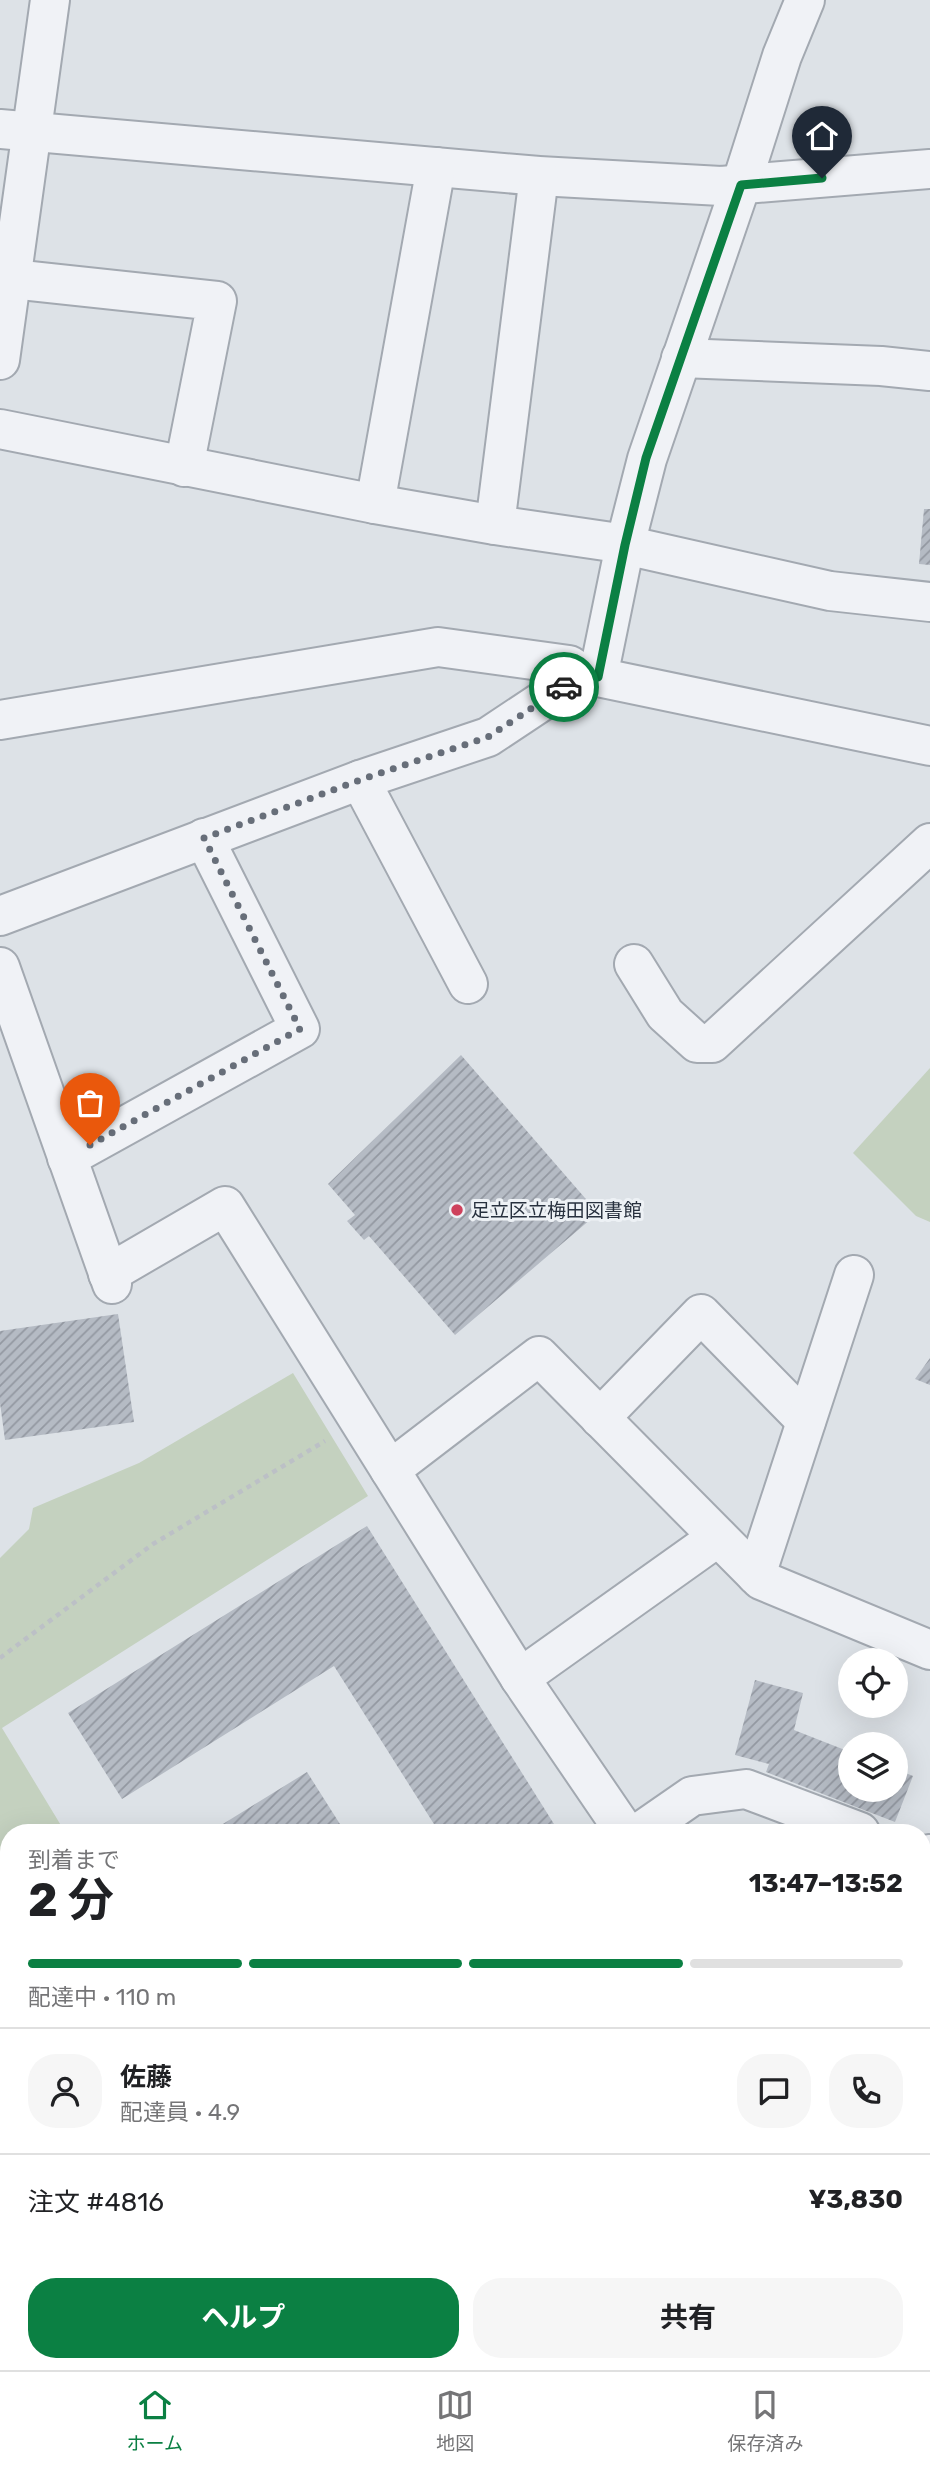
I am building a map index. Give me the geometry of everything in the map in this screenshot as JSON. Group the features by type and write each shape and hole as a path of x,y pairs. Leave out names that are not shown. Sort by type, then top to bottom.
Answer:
{"street":[{"path":"0,360 12,279 15,131 50,0"},
{"path":"0,916 360,780 488,737 591,676 646,458 741,185 782,56 805,0"},
{"path":"15,131 539,176 721,186 930,169"},
{"path":"375,504 436,167"},
{"path":"495,525 539,176"},
{"path":"12,279 217,301 184,467"},
{"path":"681,358 881,366 930,371"},
{"path":"0,429 375,504 625,545 830,591 930,602"},
{"path":"0,720 438,647 569,665 591,676 930,746"},
{"path":"360,780 468,984"},
{"path":"67,1158 300,1029 204,838"},
{"path":"634,964 664,1014 697,1043 712,1043 930,844"},
{"path":"0,967 110,1279 225,1206 520,1678 620,1824"},
{"path":"756,1575 854,1275"},
{"path":"600,1418 701,1314 806,1421"},
{"path":"390,1470 539,1356 761,1580 930,1650"},
{"path":"520,1678 718,1537"},
{"path":"652,1824 692,1796 746,1789 839,1824"}],"path":[{"path":"0,1658 153,1544 360,1420"}],"green space":[{"path":"930,1068 930,1222 916,1216 853,1153"},
{"path":"293,1373 368,1496 2,1728 60,1824 0,1824 0,1558 29,1529 33,1508 139,1463"}],"building":[{"path":"924,509 930,509 930,565 919,564"},
{"path":"461,1055 598,1213 455,1335 369,1236 364,1240 347,1221 355,1215 328,1184"},
{"path":"118,1314 134,1422 5,1440 0,1403 0,1331"},
{"path":"930,1358 930,1385 915,1379"},
{"path":"367,1526 554,1824 434,1824 334,1666 122,1799 68,1713"},
{"path":"755,1680 803,1693 794,1730 838,1747 838,1800 766,1772 769,1764 735,1755"},
{"path":"307,1772 340,1824 223,1824"},
{"path":"908,1774 913,1776 908,1789"},
{"path":"843,1802 903,1802 895,1822"}],"way so far":[{"path":"90,1145 300,1029 204,838 360,780 488,737 564,687"}],"place":[{"name":"足立区立梅田図書館","path":"457,1210"}],"route":[{"path":"564,687 583,674 598,677 646,458 741,185 822,178"}]}
